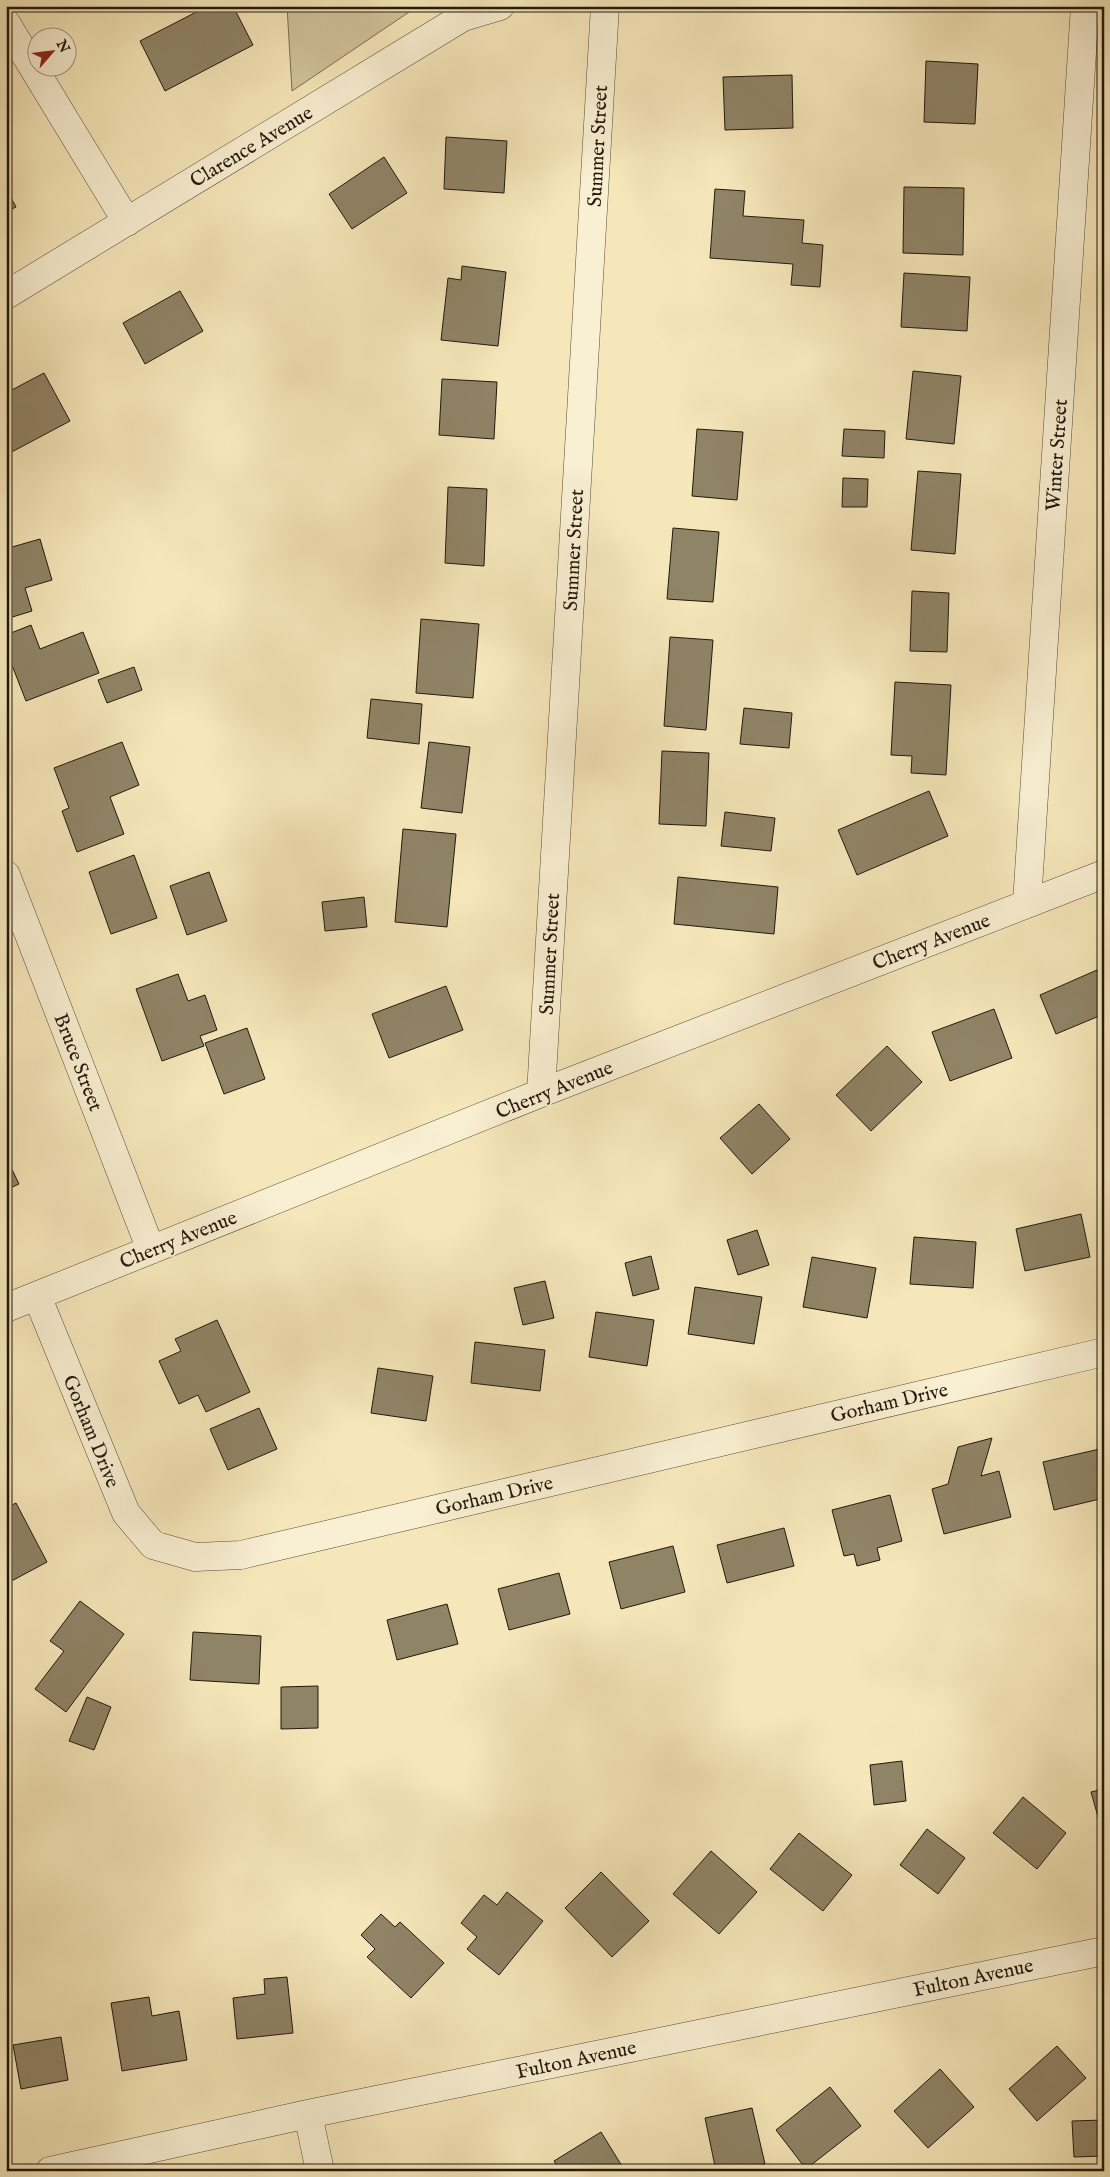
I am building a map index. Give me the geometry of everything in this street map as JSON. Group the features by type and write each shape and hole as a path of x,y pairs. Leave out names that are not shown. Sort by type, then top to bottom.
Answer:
{"street":[{"name":"Clarence Avenue","path":"6,295 463,18 500,6"},
{"name":"Summer Street","path":"541,1093 605,6"},
{"name":"Winter Street","path":"1028,903 1085,6"},
{"path":"6,23 127,222"},
{"name":"Cherry Avenue","path":"6,1308 541,1093 1104,874"},
{"name":"Bruce Street","path":"6,875 151,1250"},
{"name":"Gorham Drive","path":"37,1296 126,1513 153,1544 195,1557 241,1555 1104,1352"},
{"name":"Fulton Avenue","path":"50,2171 308,2114 1104,1951"},
{"path":"308,2114 320,2171"}],"shaded area":[{"path":"287,6 418,6 292,91"}],"building":[{"path":"208,6 233,6 253,45 165,91 140,41"},
{"path":"926,61 978,64 975,124 924,122"},
{"path":"792,75 793,128 725,130 723,77"},
{"path":"446,137 507,141 504,193 444,189"},
{"path":"384,157 407,193 352,229 329,194"},
{"path":"904,187 964,188 963,255 903,253"},
{"path":"6,188 16,207 6,212"},
{"path":"715,189 745,191 743,216 804,220 802,243 823,245 820,287 791,285 793,264 710,258"},
{"path":"462,266 506,272 498,346 441,340 448,278 461,280"},
{"path":"904,273 970,277 967,331 901,327"},
{"path":"180,291 203,331 145,364 123,323"},
{"path":"913,371 961,376 954,444 906,439"},
{"path":"44,373 70,421 6,455 6,393"},
{"path":"442,379 497,382 494,439 439,435"},
{"path":"697,429 743,432 737,500 692,496"},
{"path":"844,429 885,431 884,458 842,456"},
{"path":"918,471 961,474 955,554 911,550"},
{"path":"843,478 868,479 867,507 842,507"},
{"path":"448,487 487,489 484,566 445,563"},
{"path":"6,525 12,547 40,539 52,580 25,588 32,611 6,619"},
{"path":"673,528 719,532 713,602 667,599"},
{"path":"912,591 949,593 947,652 910,651"},
{"path":"421,619 479,624 473,698 416,693"},
{"path":"31,625 40,649 83,632 99,673 26,701 6,650 6,635"},
{"path":"670,637 713,640 706,730 664,726"},
{"path":"134,667 142,690 107,703 98,680"},
{"path":"895,682 951,685 946,775 911,773 912,756 891,755"},
{"path":"371,699 422,704 419,744 367,738"},
{"path":"744,708 792,713 789,748 740,744"},
{"path":"122,742 139,785 110,797 124,834 77,852 62,811 69,808 54,768"},
{"path":"429,742 470,747 462,813 421,808"},
{"path":"662,751 709,753 706,826 659,824"},
{"path":"929,791 948,836 857,875 838,830"},
{"path":"725,812 775,818 771,851 721,846"},
{"path":"403,829 456,834 447,927 395,922"},
{"path":"134,855 157,918 111,934 89,872"},
{"path":"209,872 227,921 187,935 170,886"},
{"path":"678,877 778,887 774,934 674,924"},
{"path":"364,897 367,927 325,931 322,902"},
{"path":"1097,970 1104,985 1104,1014 1056,1034 1040,995"},
{"path":"178,974 188,1001 205,995 217,1030 200,1036 204,1046 162,1061 136,989"},
{"path":"446,986 463,1030 389,1058 372,1014"},
{"path":"994,1009 1012,1058 950,1081 932,1032"},
{"path":"247,1028 265,1079 224,1094 205,1043"},
{"path":"887,1046 922,1082 871,1131 836,1095"},
{"path":"759,1104 790,1139 752,1174 720,1138"},
{"path":"6,1157 19,1184 6,1190"},
{"path":"1081,1214 1090,1257 1025,1271 1016,1229"},
{"path":"757,1230 769,1265 738,1275 727,1240"},
{"path":"914,1237 976,1242 973,1288 910,1284"},
{"path":"651,1256 659,1289 633,1296 625,1263"},
{"path":"812,1257 876,1268 867,1318 803,1307"},
{"path":"545,1281 554,1318 523,1325 514,1288"},
{"path":"695,1287 762,1297 754,1344 688,1334"},
{"path":"596,1312 654,1320 647,1366 589,1357"},
{"path":"217,1320 250,1392 206,1412 198,1395 179,1404 159,1361 181,1351 175,1339"},
{"path":"475,1342 545,1350 540,1391 471,1383"},
{"path":"378,1368 433,1376 426,1421 371,1413"},
{"path":"259,1408 277,1449 228,1470 210,1429"},
{"path":"992,1438 981,1476 999,1471 1011,1517 944,1534 932,1489 948,1484 958,1447"},
{"path":"1104,1448 1104,1498 1054,1510 1043,1462"},
{"path":"890,1495 902,1541 877,1548 880,1560 857,1566 854,1554 844,1556 832,1510"},
{"path":"16,1503 47,1562 6,1584 6,1508"},
{"path":"784,1528 794,1566 727,1583 717,1545"},
{"path":"673,1546 685,1592 621,1609 609,1562"},
{"path":"559,1573 570,1614 509,1630 498,1589"},
{"path":"80,1601 124,1634 66,1712 35,1689 64,1651 50,1641"},
{"path":"447,1604 458,1644 397,1660 387,1620"},
{"path":"193,1632 261,1636 259,1684 190,1680"},
{"path":"318,1686 318,1728 281,1729 281,1687"},
{"path":"87,1697 111,1707 94,1750 69,1741"},
{"path":"902,1761 906,1801 874,1805 870,1765"},
{"path":"1104,1789 1104,1838 1091,1792"},
{"path":"1023,1797 1066,1833 1037,1869 993,1833"},
{"path":"927,1829 965,1858 938,1894 900,1865"},
{"path":"799,1833 852,1875 823,1911 770,1869"},
{"path":"711,1851 757,1892 719,1934 673,1894"},
{"path":"601,1872 649,1921 612,1957 565,1908"},
{"path":"507,1892 543,1921 499,1975 467,1949 477,1937 461,1923 484,1895 497,1905"},
{"path":"381,1914 395,1927 400,1922 444,1963 411,1998 367,1957 375,1949 361,1935"},
{"path":"287,1977 293,2033 237,2039 233,1998 265,1994 264,1979"},
{"path":"149,1997 152,2016 179,2011 187,2060 122,2071 111,2003"},
{"path":"61,2037 68,2080 21,2089 13,2045"},
{"path":"1057,2046 1086,2078 1037,2121 1009,2089"},
{"path":"940,2069 974,2107 928,2148 894,2111"},
{"path":"830,2087 861,2126 806,2169 776,2130"},
{"path":"752,2108 765,2164 737,2171 716,2171 705,2118"},
{"path":"1104,2120 1104,2156 1074,2157 1072,2121"},
{"path":"601,2132 625,2171 560,2171 554,2161"}]}
